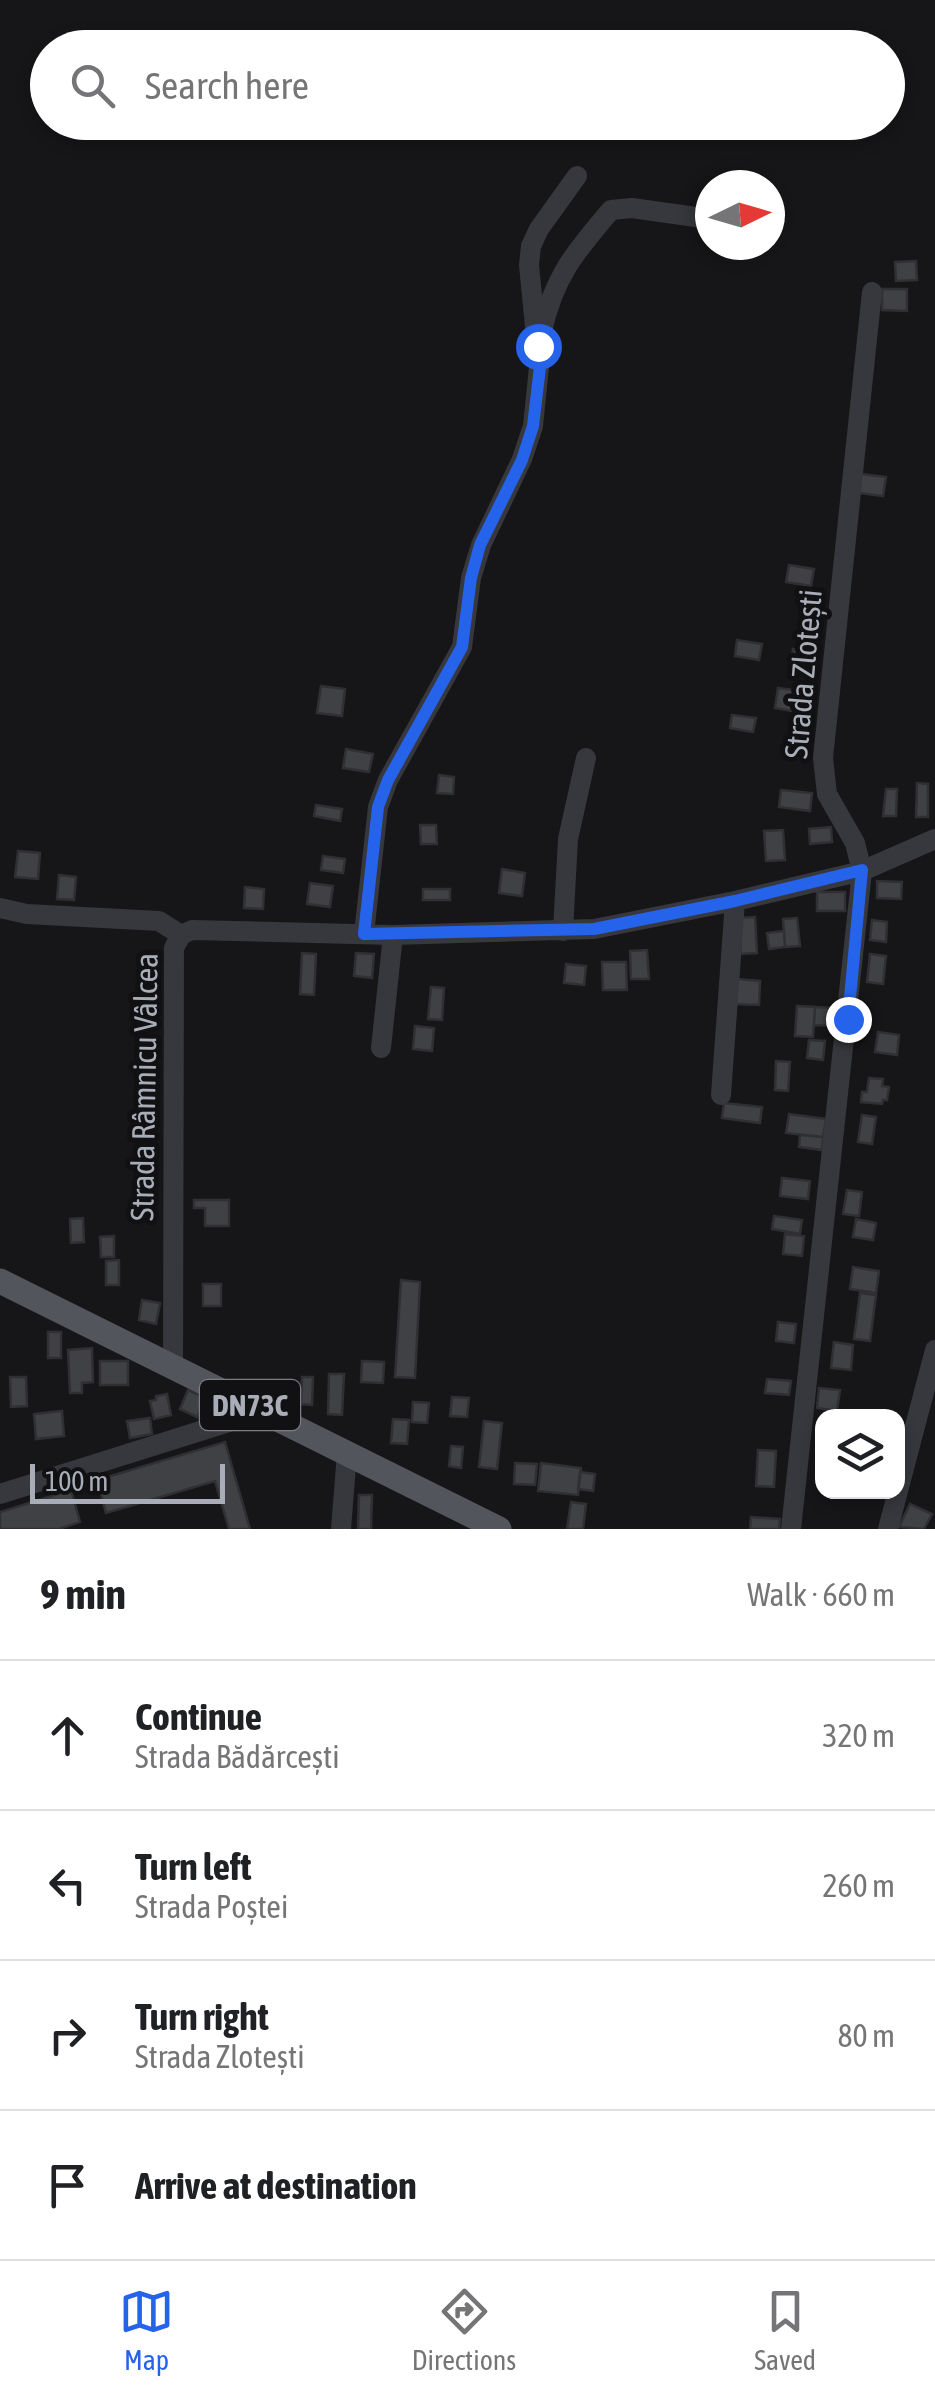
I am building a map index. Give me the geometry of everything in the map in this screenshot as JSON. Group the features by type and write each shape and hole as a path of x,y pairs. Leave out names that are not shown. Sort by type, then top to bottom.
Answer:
{"main road":[{"name":"DN73C","path":"0,1281 499,1529"}],"street":[{"path":"364,934 378,807 388,780 462,647 471,578 480,545 522,460 533,426 540,367 529,265 531,246 577,176"},
{"path":"538,346 550,302 565,268 610,210 632,208 695,216"},
{"name":"Strada Zlotești","path":"791,1529 862,870 855,843 827,794 823,758 872,292"},
{"path":"562,931 568,839 586,758"},
{"path":"181,936 192,930 393,935 594,929 862,870 935,839"},
{"path":"721,1095 735,901"},
{"name":"Strada Râmnicu Vâlcea","path":"0,908 28,914 159,920 181,936 174,948 173,1367"},
{"path":"381,1048 393,935"},
{"path":"888,1529 935,1350"},
{"path":"0,1494 264,1412"},
{"path":"340,1529 347,1453"}],"building":[{"path":"916,261 917,280 896,281 895,262"},
{"path":"882,289 907,289 907,311 882,310"},
{"path":"861,474 886,477 883,496 859,493"},
{"path":"789,565 814,569 811,586 786,582"},
{"path":"737,640 762,644 759,660 735,656"},
{"path":"793,649 819,653 816,675 790,671"},
{"path":"321,686 345,689 342,716 317,713"},
{"path":"778,688 801,691 798,712 775,708"},
{"path":"732,715 756,718 753,732 730,728"},
{"path":"346,749 373,754 369,772 343,768"},
{"path":"439,775 454,777 453,794 437,793"},
{"path":"917,783 928,784 928,817 916,817"},
{"path":"886,789 897,789 896,816 883,816"},
{"path":"781,790 812,793 810,811 779,807"},
{"path":"316,805 342,809 340,821 314,816"},
{"path":"420,825 436,825 437,844 421,844"},
{"path":"831,827 832,842 810,844 809,829"},
{"path":"783,830 785,860 766,861 764,831"},
{"path":"18,851 40,853 38,879 15,877"},
{"path":"323,856 345,859 343,873 321,870"},
{"path":"502,869 525,873 522,896 499,893"},
{"path":"59,875 76,877 74,900 57,899"},
{"path":"877,881 902,882 901,899 877,898"},
{"path":"310,883 333,886 330,907 307,904"},
{"path":"245,887 264,889 263,909 244,908"},
{"path":"423,889 450,889 450,900 423,900"},
{"path":"817,892 845,892 845,911 817,911"},
{"path":"755,917 757,953 741,954 739,918"},
{"path":"797,918 800,946 785,947 783,919"},
{"path":"872,920 887,922 886,942 870,940"},
{"path":"784,931 785,947 769,949 767,933"},
{"path":"647,950 649,979 631,979 630,951"},
{"path":"302,953 316,954 314,995 300,994"},
{"path":"356,953 374,954 372,978 354,976"},
{"path":"870,954 886,956 883,984 867,982"},
{"path":"602,962 626,962 627,990 603,990"},
{"path":"566,964 586,966 584,985 564,983"},
{"path":"737,979 760,981 759,1005 736,1004"},
{"path":"431,987 444,988 442,1020 428,1019"},
{"path":"797,1006 815,1007 813,1037 795,1036"},
{"path":"815,1007 834,1008 833,1026 814,1025"},
{"path":"415,1026 434,1028 432,1051 413,1049"},
{"path":"878,1032 899,1035 897,1055 875,1052"},
{"path":"809,1040 825,1041 823,1060 807,1058"},
{"path":"776,1061 790,1062 788,1091 775,1090"},
{"path":"869,1078 883,1079 882,1086 889,1087 887,1100 882,1104 861,1102"},
{"path":"724,1103 762,1107 760,1123 722,1118"},
{"path":"789,1114 826,1119 823,1137 786,1133"},
{"path":"862,1115 876,1117 872,1144 858,1142"},
{"path":"800,1135 823,1137 822,1150 799,1147"},
{"path":"782,1178 810,1181 808,1199 780,1196"},
{"path":"847,1190 862,1192 859,1216 843,1214"},
{"path":"194,1200 229,1200 229,1226 205,1226 205,1208 194,1208"},
{"path":"774,1216 802,1220 800,1234 772,1229"},
{"path":"83,1218 84,1242 71,1243 70,1219"},
{"path":"856,1219 876,1223 873,1240 853,1237"},
{"path":"785,1234 804,1236 802,1256 783,1254"},
{"path":"114,1236 114,1257 101,1257 100,1237"},
{"path":"119,1260 119,1285 106,1285 106,1261"},
{"path":"853,1267 879,1271 876,1293 850,1289"},
{"path":"401,1280 420,1282 415,1378 395,1377"},
{"path":"203,1284 221,1284 221,1306 203,1306"},
{"path":"860,1293 876,1295 870,1341 854,1339"},
{"path":"142,1300 160,1303 156,1324 139,1320"},
{"path":"778,1322 796,1324 794,1343 776,1341"},
{"path":"48,1332 61,1332 61,1358 48,1358"},
{"path":"834,1342 853,1345 851,1370 831,1368"},
{"path":"92,1348 93,1382 82,1383 82,1393 70,1393 68,1350"},
{"path":"100,1361 128,1361 128,1385 100,1385"},
{"path":"362,1361 384,1362 383,1383 361,1382"},
{"path":"329,1374 344,1374 342,1415 328,1414"},
{"path":"10,1377 26,1377 27,1406 11,1407"},
{"path":"302,1377 313,1377 312,1405 301,1404"},
{"path":"767,1379 791,1381 789,1395 765,1393"},
{"path":"819,1388 840,1390 837,1409 817,1408"},
{"path":"188,1390 206,1398 197,1417 180,1409"},
{"path":"167,1394 171,1415 154,1419 150,1401"},
{"path":"452,1397 469,1398 467,1417 450,1416"},
{"path":"413,1402 429,1403 427,1423 412,1422"},
{"path":"62,1411 64,1436 36,1439 34,1414"},
{"path":"150,1418 152,1434 130,1438 127,1421"},
{"path":"393,1419 409,1420 407,1444 391,1443"},
{"path":"484,1421 502,1423 497,1469 479,1467"},
{"path":"225,1442 250,1529 229,1529 215,1481 106,1513 97,1480"},
{"path":"451,1446 463,1447 461,1468 449,1466"},
{"path":"758,1450 776,1451 774,1487 756,1486"},
{"path":"515,1463 537,1464 535,1485 514,1484"},
{"path":"541,1463 581,1468 578,1495 538,1491"},
{"path":"580,1472 595,1474 593,1491 578,1489"},
{"path":"71,1490 80,1522 59,1529 0,1529 0,1512"},
{"path":"359,1495 372,1495 371,1529 358,1529"},
{"path":"571,1502 586,1504 583,1529 567,1529"},
{"path":"910,1504 932,1514 924,1529 899,1527"},
{"path":"751,1517 780,1519 779,1529 750,1529"}],"route":[{"path":"538,346 540,367 533,426 498,514 480,545 471,578 462,647 388,780 378,807 364,934 594,929 862,870 848,1019"}]}
